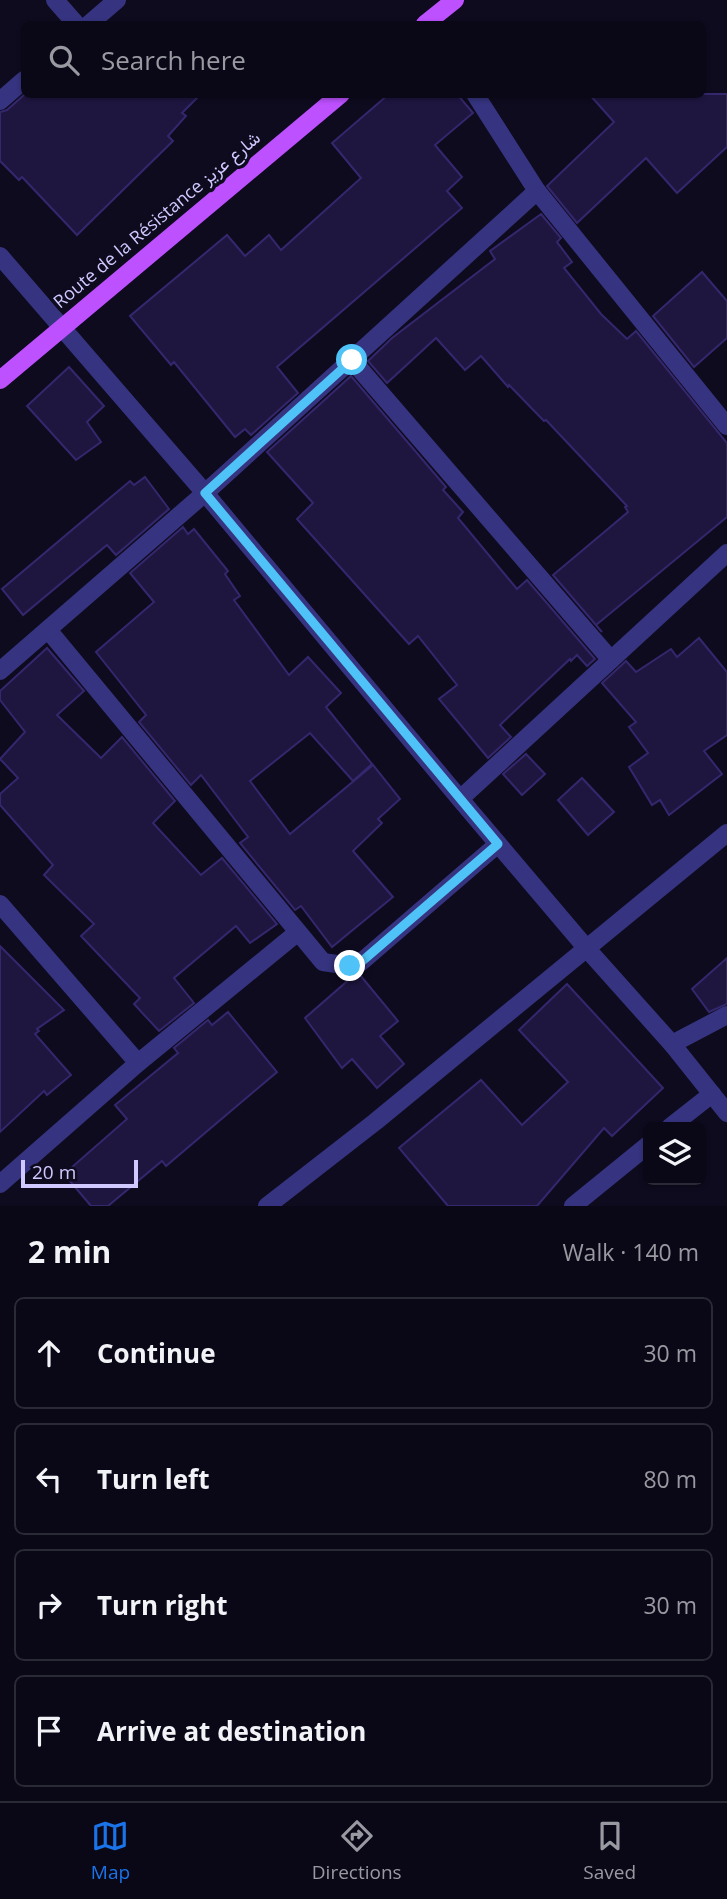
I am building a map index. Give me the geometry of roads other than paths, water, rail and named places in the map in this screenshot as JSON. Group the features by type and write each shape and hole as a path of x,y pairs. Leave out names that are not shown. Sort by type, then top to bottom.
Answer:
{"main road":[{"path":"432,21 455,0"},
{"name":"Route de la Résistance شارع عزيز","path":"0,380 336,98"}],"street":[{"path":"55,0 73,21"},
{"path":"92,21 117,0"},
{"path":"0,101 21,83"},
{"path":"478,98 537,191 727,426"},
{"path":"0,671 205,493 537,191"},
{"path":"0,256 205,493 587,950 672,1045 727,1113"},
{"path":"352,360 611,660"},
{"path":"460,799 727,553"},
{"path":"49,631 323,962 350,966 360,963 498,844"},
{"path":"267,1206 376,1122 727,833"},
{"path":"0,904 138,1063"},
{"path":"2,1179 298,932"},
{"path":"672,1045 727,1015"},
{"path":"676,1122 712,1094"},
{"path":"573,1206 643,1149"}]}
